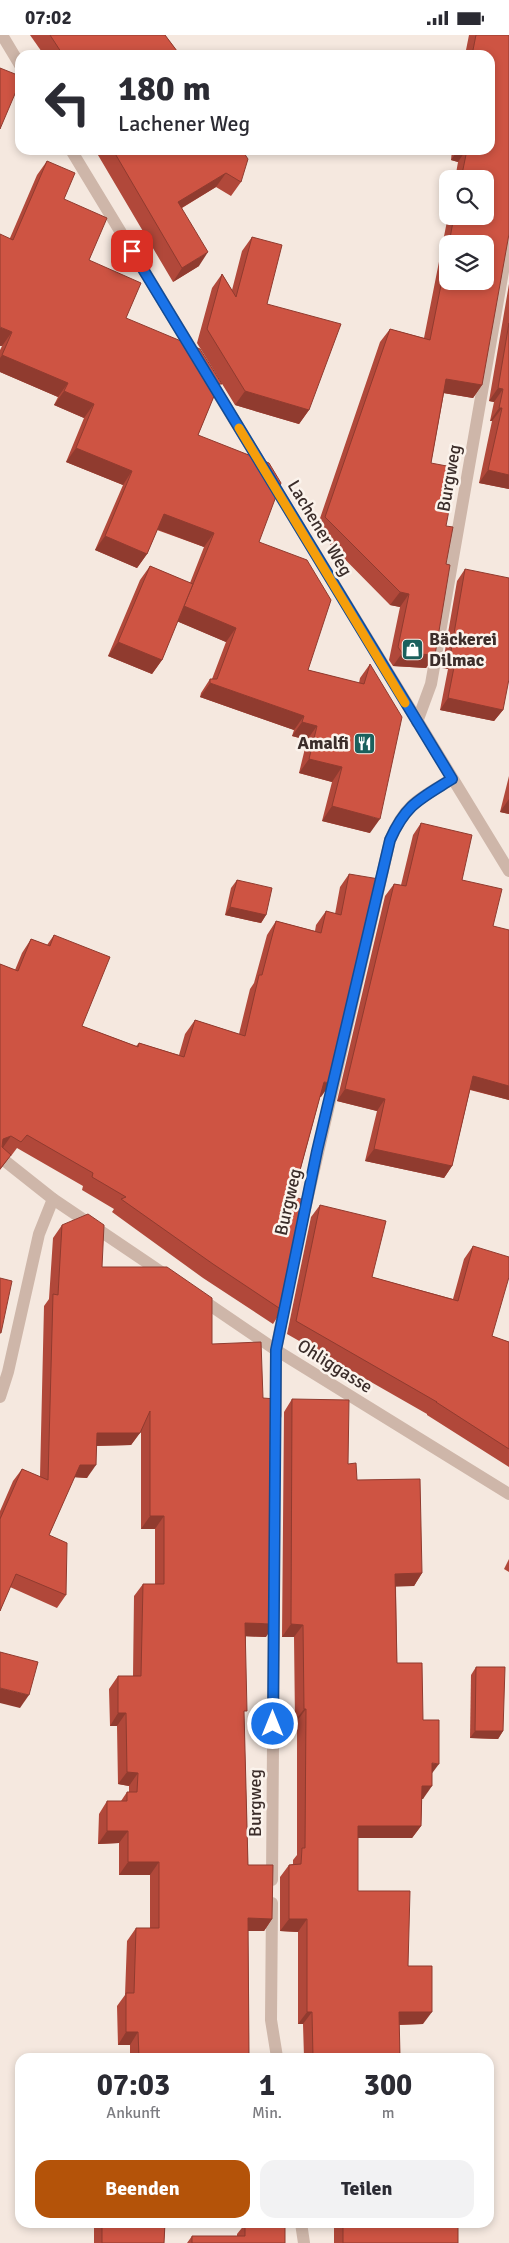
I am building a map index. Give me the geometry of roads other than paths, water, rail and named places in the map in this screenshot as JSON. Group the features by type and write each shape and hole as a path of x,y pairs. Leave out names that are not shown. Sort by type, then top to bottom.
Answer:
{"street":[{"path":"2,35 15,57"},
{"name":"Lachener Weg","path":"75,155 416,722 509,871"},
{"name":"Burgweg","path":"416,722 431,685 509,237"},
{"name":"Burgweg","path":"276,1430 276,1350 317,1151 390,840 399,819 412,804 452,779"},
{"name":"Ohliggasse","path":"0,1157 53,1199 276,1350 509,1494"},
{"path":"0,1397 8,1372 40,1234 53,1199"},
{"name":"Burgweg","path":"274,1600 271,2020 276,2053"},
{"path":"302,2228 304,2243"}],"place":[{"name":"Bäckerei Dilmac","path":"413,649"},
{"name":"Amalfi","path":"365,743"}]}
